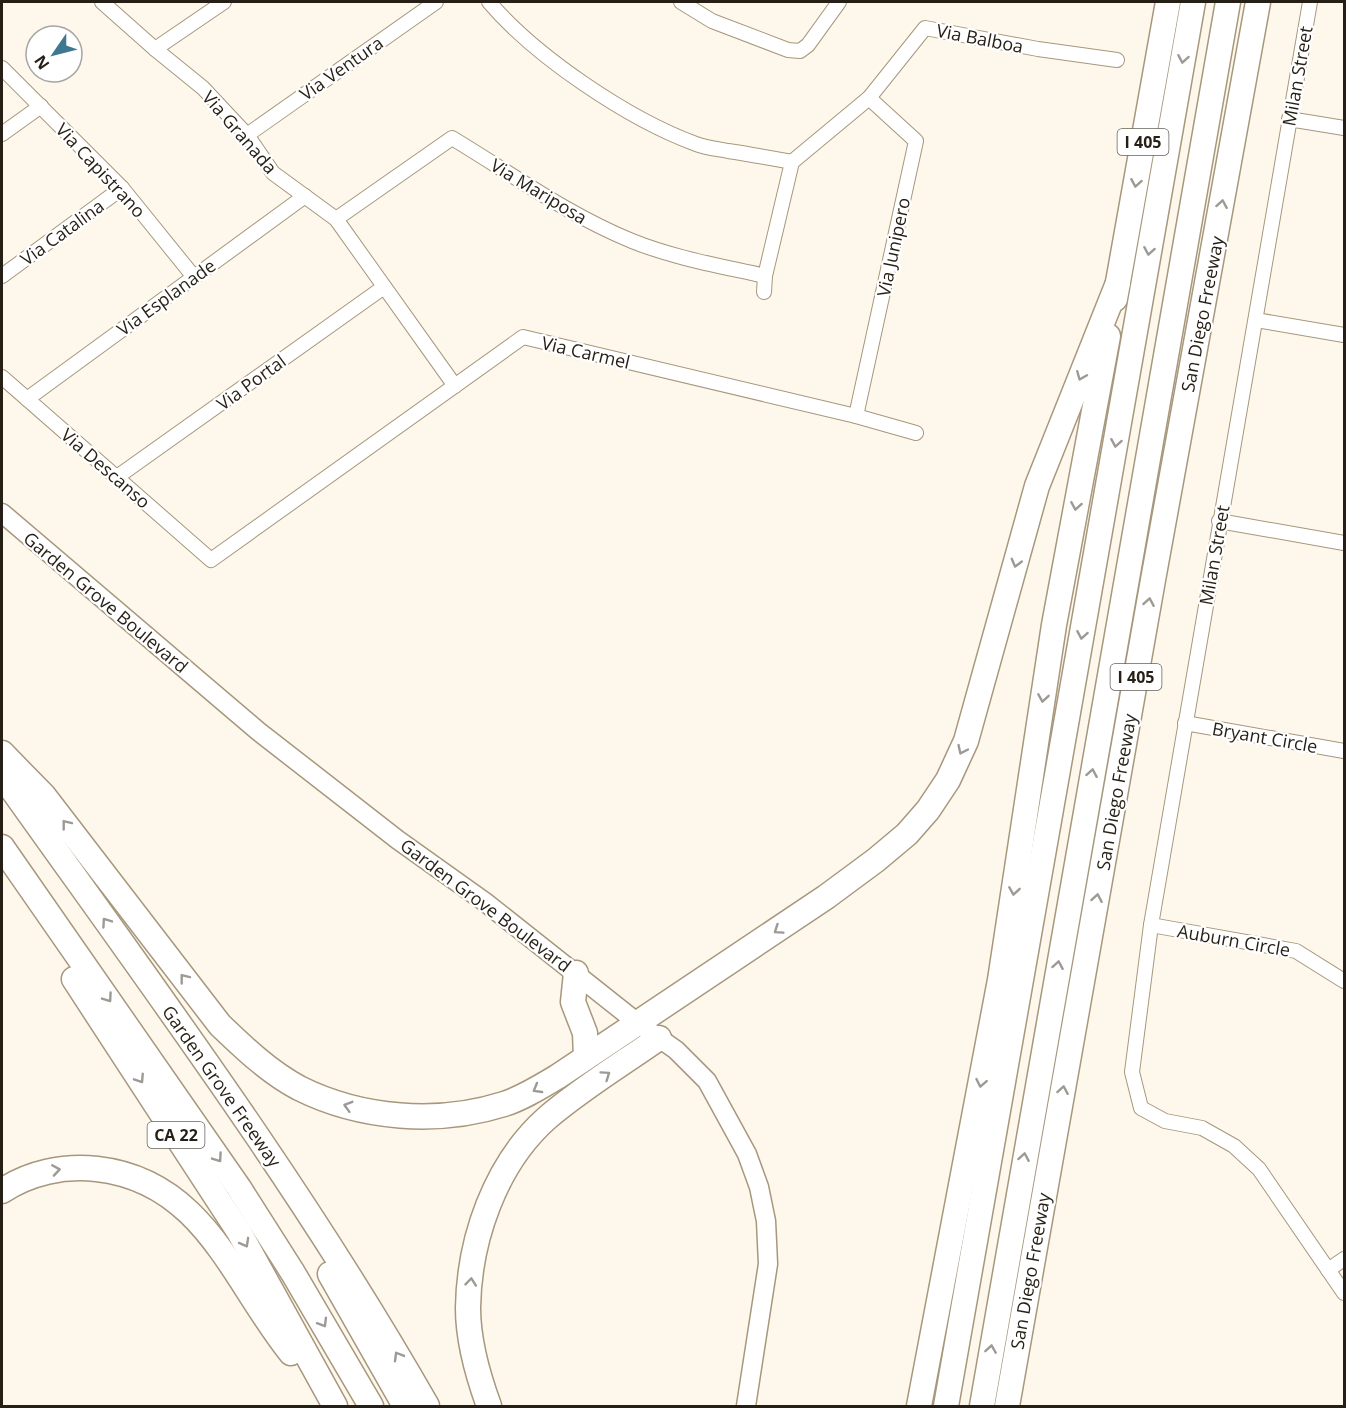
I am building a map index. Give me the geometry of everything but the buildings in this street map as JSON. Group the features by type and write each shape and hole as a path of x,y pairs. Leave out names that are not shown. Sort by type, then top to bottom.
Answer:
{"highway":[{"name":"I 405","path":"920,1407 1000,980 1054,625 1168,2"},
{"path":"946,1407 1193,2"},
{"path":"982,1407 1228,2"},
{"name":"San Diego Freeway","path":"1007,1407 1155,568 1258,2"},
{"path":"2,753 44,796 220,1025 266,1066 298,1087 330,1101 370,1112 437,1116 468,1113 504,1104 531,1093 639,1024 826,897 907,834 928,810 943,788 966,741 1037,486 1118,283"},
{"name":"Garden Grove Freeway","path":"2,775 270,1153 385,1334 427,1407"},
{"path":"2,847 239,1188 293,1273 371,1407"},
{"name":"CA 22","path":"2,873 90,1002 239,1232 334,1407"},
{"path":"576,973 573,1002 585,1033 586,1057"},
{"path":"489,1407 479,1378 471,1340 468,1309 477,1244 497,1183 523,1146 546,1120 659,1038"},
{"path":"2,1191 14,1182 49,1171 81,1167 128,1174 168,1194 190,1212 238,1273 280,1340 334,1407"},
{"path":"319,1228 326,1267 405,1407"}],"main road":[{"name":"Garden Grove Boulevard","path":"2,513 258,730 398,840 485,902 639,1024 676,1050 707,1081 747,1154 759,1187 766,1221 768,1264 746,1407"}],"street":[{"name":"Via Granada","path":"102,2 203,88 247,135 273,173 336,219 455,386"},
{"path":"155,49 224,2"},
{"name":"Via Ventura","path":"247,135 436,2"},
{"path":"489,2 508,24 552,59 596,92 651,124 698,145 792,162 765,276 764,292"},
{"path":"681,2 712,21 788,50 800,51 808,45 839,2"},
{"name":"Milan Street","path":"1310,2 1151,925 1132,1072 1141,1108 1165,1121 1203,1128 1234,1146 1259,1169 1328,1270"},
{"name":"Via Balboa","path":"792,162 868,98 925,28 1038,49 1117,60"},
{"name":"Via Capistrano","path":"2,68 122,188 194,277"},
{"name":"Via Junipero","path":"856,416 916,141 868,98"},
{"path":"2,135 41,106"},
{"path":"1289,119 1344,128"},
{"name":"Via Mariposa","path":"336,219 452,138 585,219 633,242 765,276"},
{"name":"Via Catalina","path":"2,276 122,188"},
{"name":"Via Esplanade","path":"27,399 305,196"},
{"name":"Via Portal","path":"117,477 384,287"},
{"path":"1256,320 1344,335"},
{"name":"Via Carmel","path":"211,560 523,337 856,416 916,433"},
{"name":"Via Descanso","path":"2,377 211,560"},
{"path":"1219,521 1344,543"},
{"name":"Bryant Circle","path":"1185,723 1344,751"},
{"name":"Auburn Circle","path":"1151,925 1296,951 1344,981"},
{"path":"1344,1259 1328,1270 1344,1293"}]}
